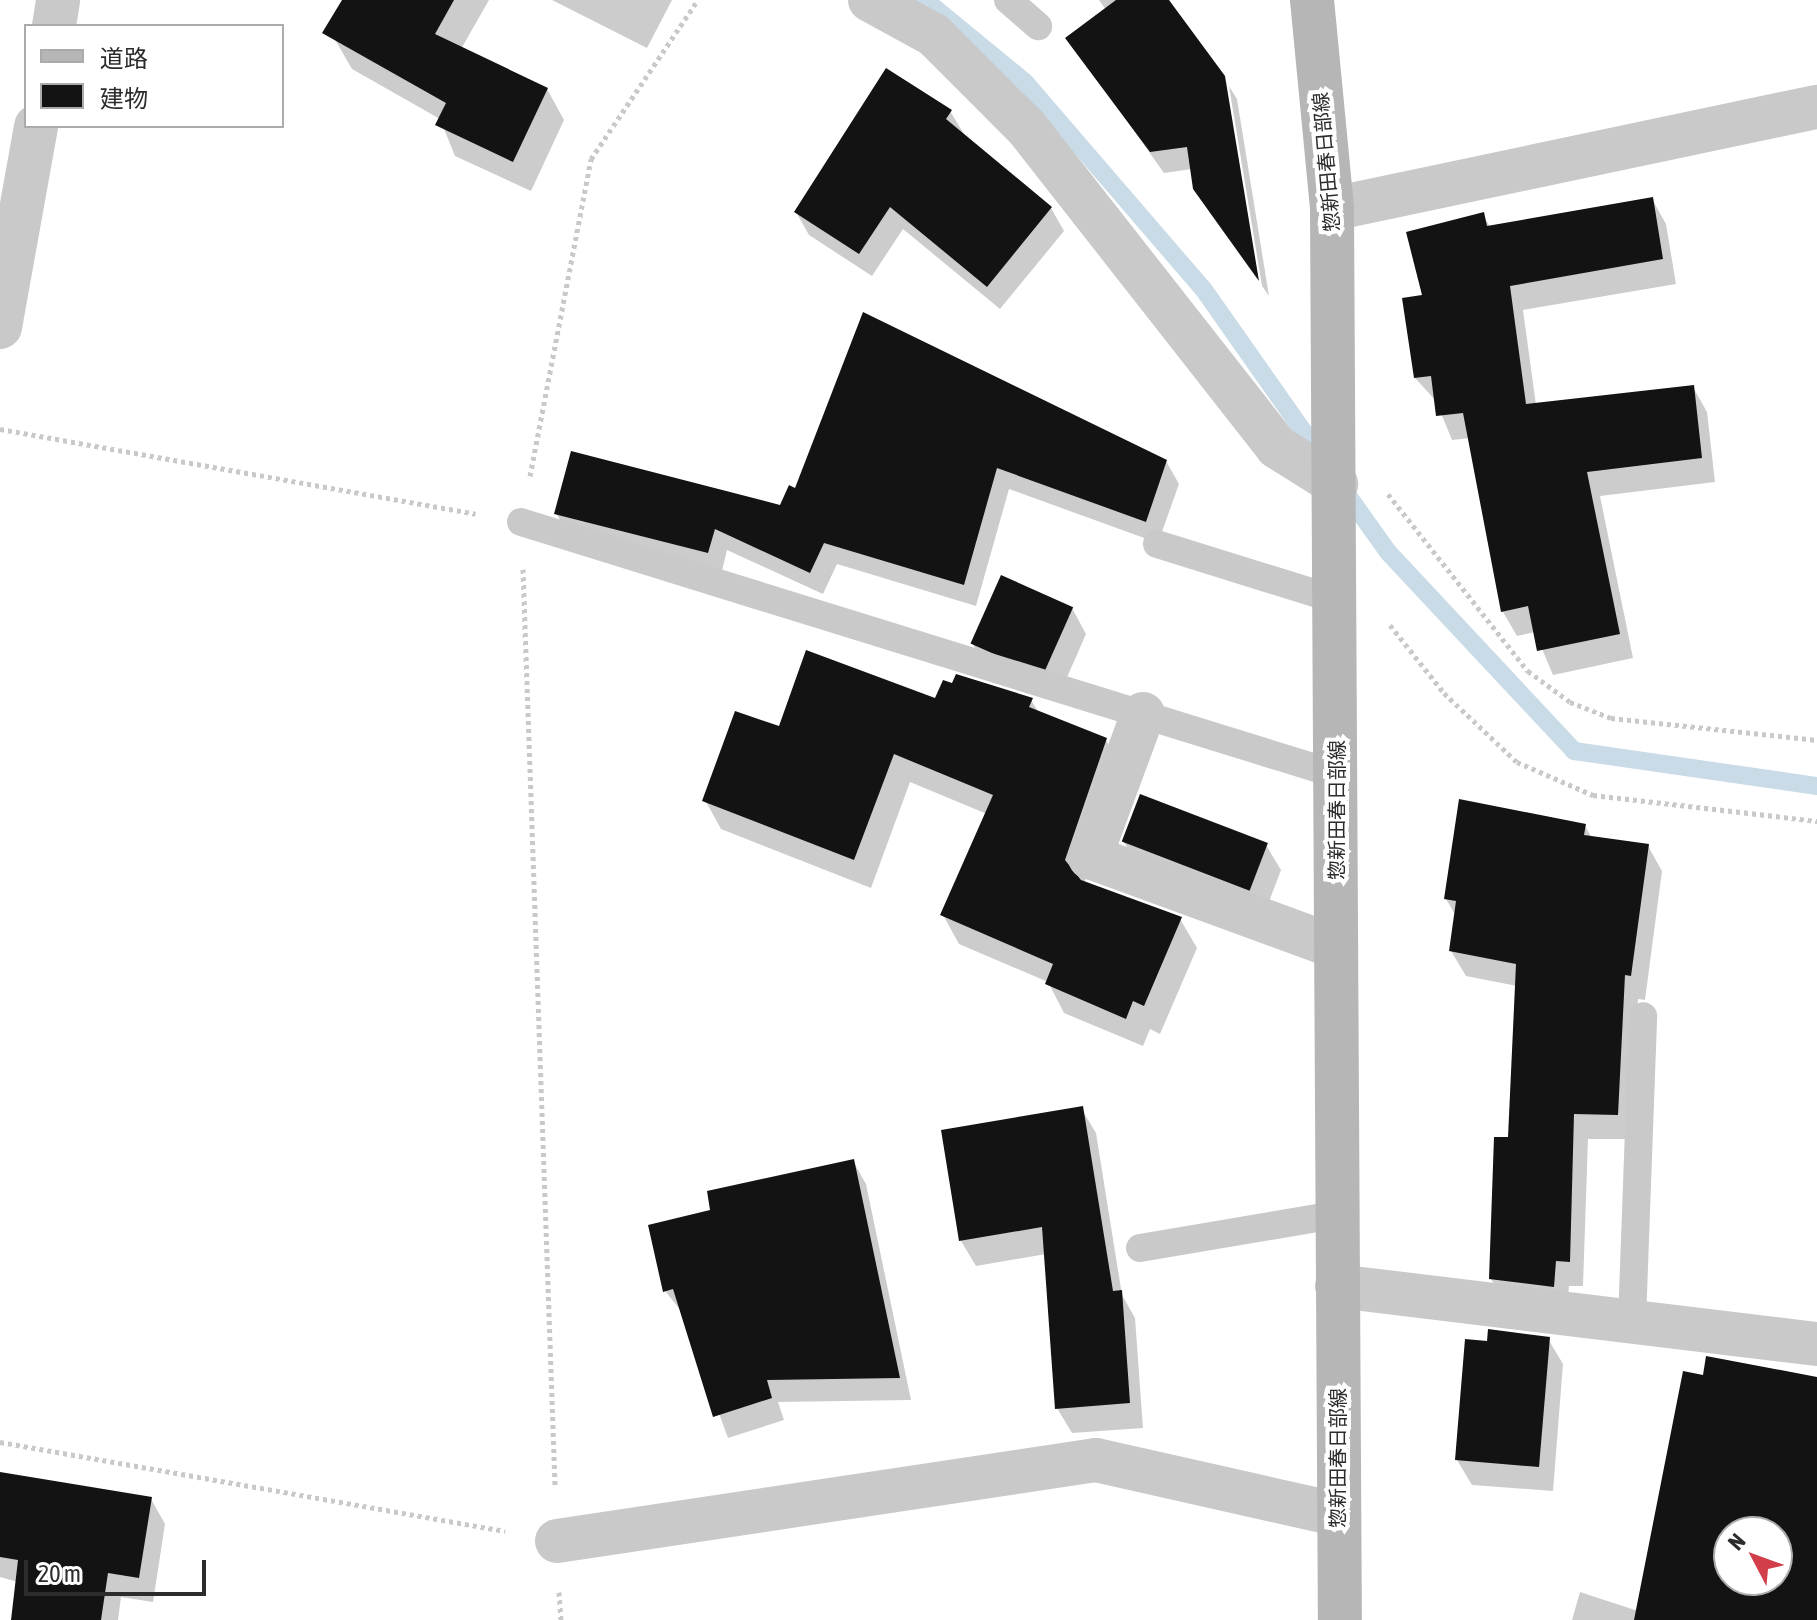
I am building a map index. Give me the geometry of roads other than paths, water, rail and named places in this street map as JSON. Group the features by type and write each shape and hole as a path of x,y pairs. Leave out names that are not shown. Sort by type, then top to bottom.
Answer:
{"main road":[{"name":"惣新田春日部線","path":"1312,0 1332,209 1337,579 1336,1514 1340,1620"}],"street":[{"path":"54,24 58,0"},
{"path":"870,0 934,35 1027,128 1277,447 1336,484"},
{"path":"1332,209 1817,107"},
{"path":"0,327 36,128"},
{"path":"1143,714 1090,857 1336,947"},
{"path":"1337,1286 1817,1344"},
{"path":"557,1541 1096,1460 1336,1514"}],"lane":[{"path":"1008,0 1038,26"},
{"path":"521,522 1335,774"},
{"path":"1157,544 1337,579"},
{"path":"1632,1321 1643,1016"},
{"path":"1140,1248 1336,1215"}],"waterway":[{"path":"925,0 1025,82 1204,290 1324,461"},
{"path":"1341,486 1388,552 1574,751 1817,786"}]}
